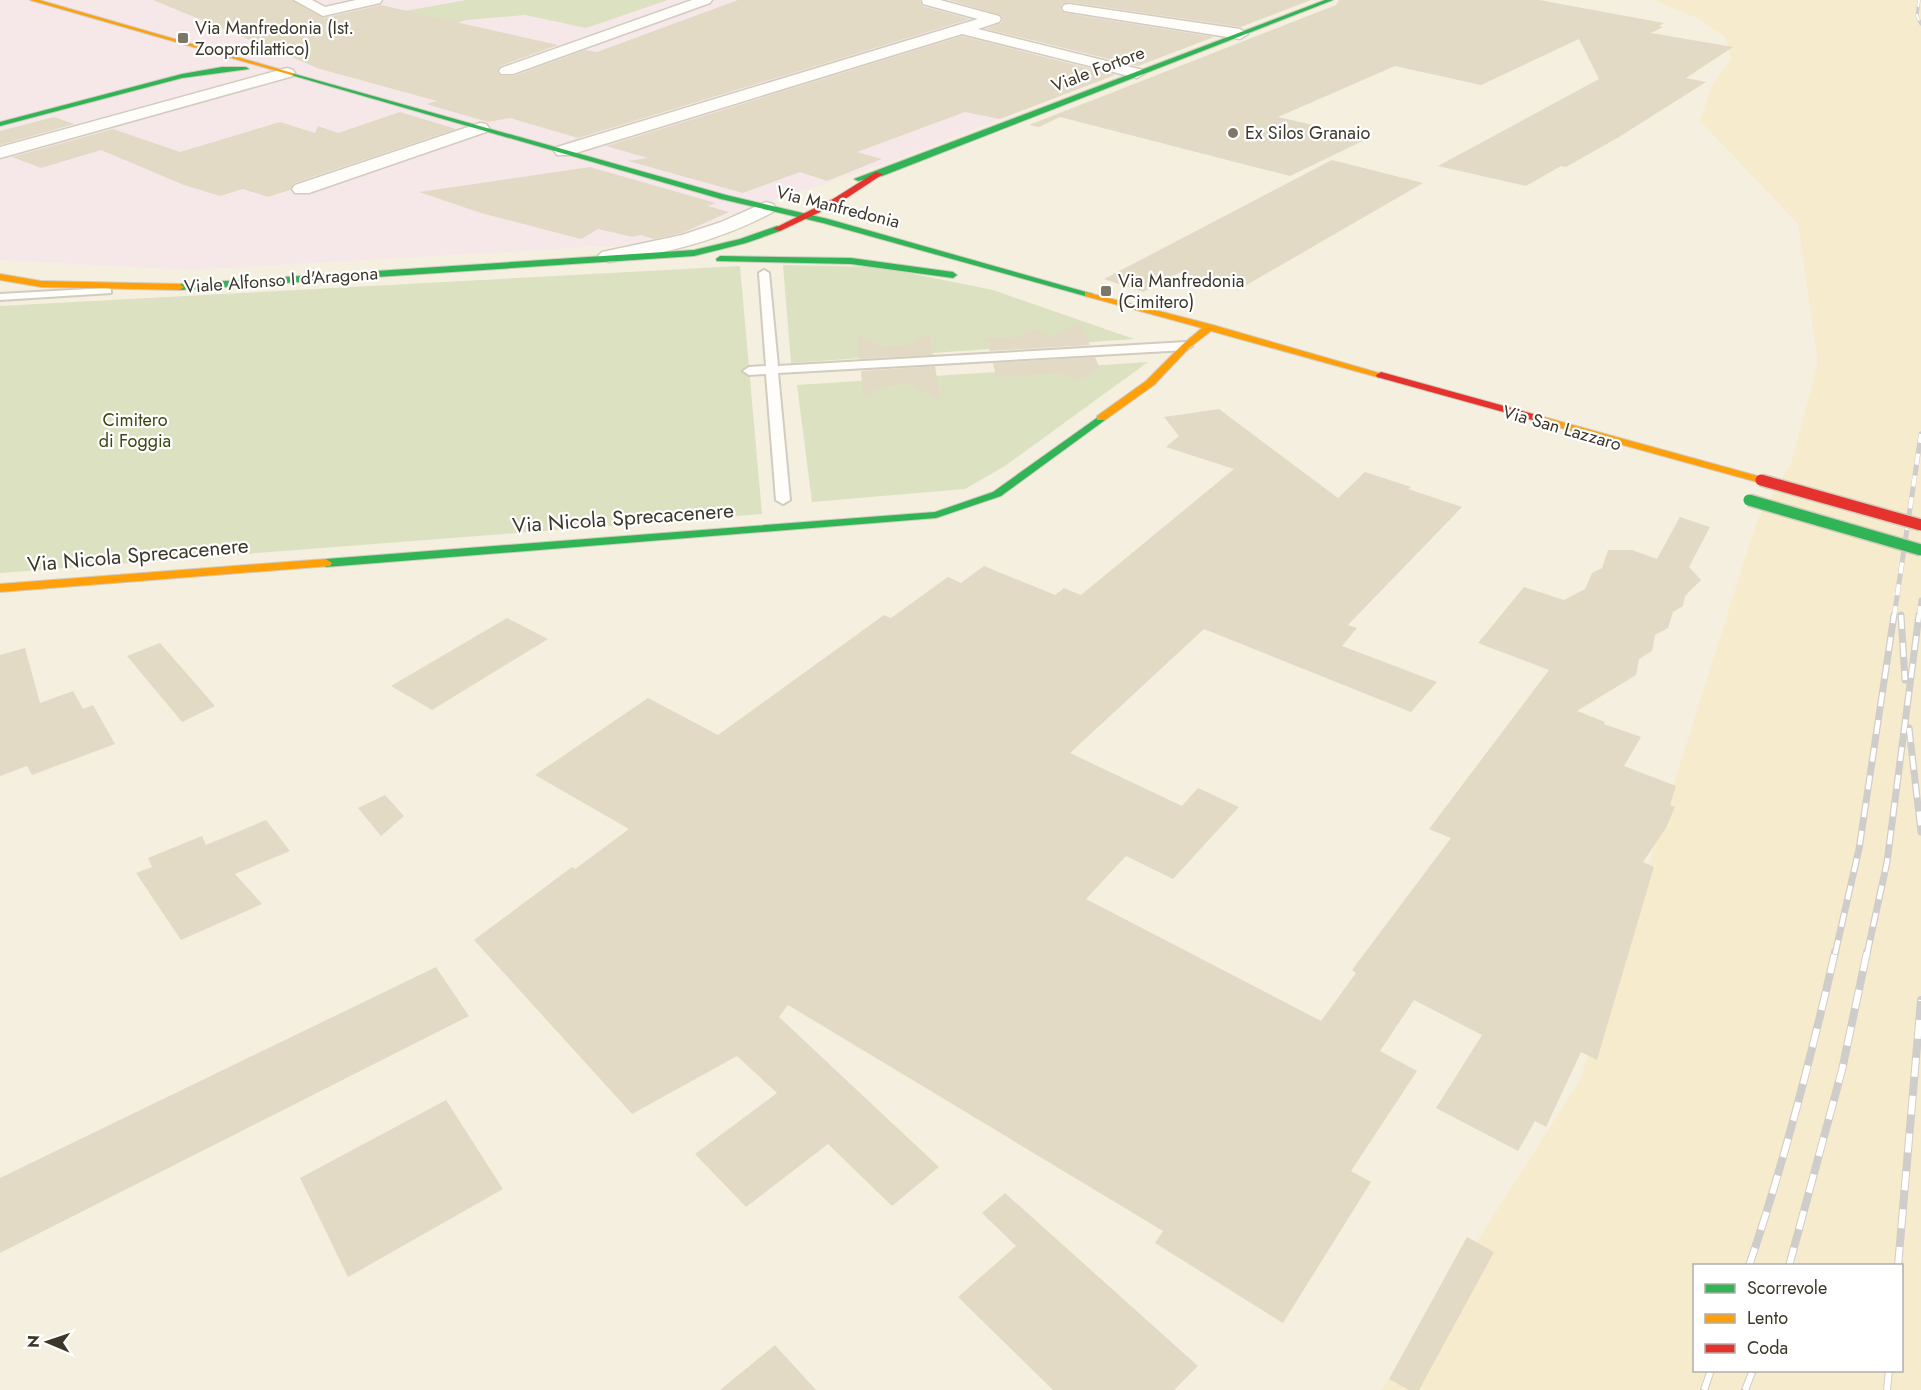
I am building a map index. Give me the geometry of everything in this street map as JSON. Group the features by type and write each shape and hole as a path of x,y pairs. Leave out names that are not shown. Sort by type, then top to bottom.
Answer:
{"main road":[{"name":"Via Manfredonia","path":"33,0 724,197 788,209 1210,327"},
{"name":"Viale Fortore","path":"836,185 879,174 1330,0"},
{"path":"0,114 169,70 193,55 186,43"},
{"path":"0,124 182,76 222,69 287,73"},
{"name":"Viale Fortore","path":"724,197 770,201 788,209 855,191 879,174"},
{"name":"Via Manfredonia","path":"788,209 970,277"},
{"name":"Viale Alfonso I d'Aragona","path":"0,277 42,284 177,287 694,253 737,244 788,209"},
{"name":"Viale Alfonso I d'Aragona","path":"562,262 777,258 830,260 970,277"},
{"path":"1170,334 1194,343 1210,327"},
{"name":"Via San Lazzaro","path":"1210,327 1921,525"},
{"name":"Via Nicola Sprecacenere","path":"0,588 936,515 996,494 1150,383 1194,343"},
{"path":"1743,499 1921,550"}],"street":[{"path":"301,0 322,12 375,0"},
{"path":"507,71 705,0"},
{"path":"563,151 956,28 994,19 928,2"},
{"path":"1069,8 1200,26 1240,34"},
{"path":"956,28 1137,73"},
{"path":"0,153 287,73"},
{"path":"302,189 480,128"},
{"name":"Viale Alfonso I d'Aragona","path":"562,262 652,250 687,242 746,219 788,209"}],"lane":[{"path":"764,273 783,500"},
{"path":"0,297 177,287"},
{"path":"749,371 1194,343"}],"shaded area":[{"path":"0,0 1306,0 903,157 662,241 611,246 190,270 0,260"},
{"path":"1654,0 1921,0 1921,1390 1382,1390 1580,1080 1757,521 1792,461 1818,362 1798,224 1700,121 1712,85 1731,59 1726,38 1701,20"}],"green space":[{"path":"466,0 668,0 586,28 525,15 467,20 420,34 322,26"},
{"path":"783,265 879,267 993,290 1134,339 791,363"},
{"name":"Cimitero di Foggia","path":"740,266 762,514 0,573 0,306"},
{"path":"1148,362 1005,466 965,489 812,502 797,385"}],"building":[{"path":"153,0 292,0 324,18 381,5 558,45 500,66 497,72 501,76 514,76 585,50 597,52 738,0 920,0 922,6 970,19 578,138 510,118 488,122 426,104 437,101 320,69"},
{"path":"949,0 1311,0 1241,27 1069,2 1062,4 1060,9 1064,13 1214,37 1138,66 986,29 1001,23 1003,20 1001,15"},
{"path":"1339,0 1539,0 1664,23 1659,26 1663,27 1651,33 1733,47 1686,78 1706,82 1619,137 1566,167 1561,166 1526,186 1438,166 1599,79 1579,39 1481,85 1395,66 1278,117 1369,138 1290,176 1060,117 1039,127 1029,125 1336,5"},
{"path":"962,36 1115,75 1000,119 965,112 857,152 882,159 827,181 800,172 743,193 628,161 648,158 606,146"},
{"path":"400,112 456,129 294,183 290,190 268,197 243,189 220,196 184,185 101,150 41,168 12,157 113,129 180,152 280,122 315,133 318,126 338,133"},
{"path":"54,117 74,124 0,145 0,131"},
{"path":"1332,160 1423,183 1238,290 1181,272 1143,292 1104,279"},
{"path":"590,167 716,203 708,206 729,212 682,233 654,239 598,229 581,239 481,213 419,192"},
{"path":"1080,323 1090,345 990,351 986,338 1017,337 1031,330 1038,330 1051,337"},
{"path":"929,333 933,355 859,359 857,334 884,347 906,345"},
{"path":"1095,357 1100,369 1082,379 1074,379 1062,373 996,377 993,363"},
{"path":"935,366 941,401 911,384 885,386 863,398 861,371"},
{"path":"1219,409 1338,498 1365,472 1462,507 1348,625 1357,628 1342,646 1437,682 1411,712 1204,629 1070,753 1182,806 1198,788 1239,807 1173,879 1126,856 1086,899 1321,1021 1356,973 1352,970 1451,838 1429,829 1549,670 1478,643 1524,587 1564,600 1585,589 1592,573 1602,568 1608,550 1632,550 1657,559 1680,517 1710,527 1689,567 1701,580 1685,596 1683,606 1673,612 1668,628 1655,635 1652,651 1639,659 1636,675 1577,711 1605,722 1604,724 1641,737 1624,766 1676,786 1670,805 1675,807 1666,828 1643,862 1654,867 1597,1060 1581,1052 1546,1127 1535,1121 1518,1151 1436,1108 1482,1035 1414,1000 1380,1051 1417,1071 1351,1171 1371,1182 1283,1323 1155,1243 1163,1231 788,1005 779,1017 939,1167 892,1206 828,1144 746,1207 695,1154 777,1093 737,1056 632,1114 474,940 572,867 575,869 629,829 535,775 648,698 718,735 884,615 891,618 948,577 961,583 984,566 1055,595 1064,588 1081,595 1234,469 1166,447 1179,436 1164,417"},
{"path":"507,618 548,639 432,710 391,686"},
{"path":"160,643 215,706 182,722 127,656"},
{"path":"25,648 40,703 73,691 83,709 93,705 115,744 32,775 27,766 0,776 0,655"},
{"path":"385,795 404,816 381,836 358,808"},
{"path":"266,820 290,851 235,874 262,904 181,940 136,873 152,867 148,858 202,836 206,845"},
{"path":"436,967 469,1016 0,1253 0,1178"},
{"path":"446,1100 503,1189 348,1277 300,1178"},
{"path":"1005,1193 1198,1366 1174,1390 1053,1390 958,1297 1016,1246 982,1213"},
{"path":"1467,1237 1494,1252 1419,1390 1409,1390 1389,1379"},
{"path":"775,1345 816,1390 720,1390"}],"railway":[{"path":"1919,0 1917,16 1921,24"},
{"path":"1894,617 1921,434"},
{"path":"1919,617 1921,600"},
{"path":"1835,954 1859,849 1894,615"},
{"path":"1901,615 1905,680"},
{"path":"1867,954 1887,862 1919,615"},
{"path":"1909,728 1921,832"},
{"path":"1750,1264 1796,1110 1835,952"},
{"path":"1790,1264 1842,1070 1867,952"},
{"path":"1898,1264 1921,1000"},
{"path":"1704,1390 1710,1372"},
{"path":"1745,1390 1752,1372"},
{"path":"1887,1390 1889,1372"}],"traffic: fast":[{"path":"858,179 879,174 1330,0"},
{"path":"0,124 182,76 222,69 246,69"},
{"path":"293,74 724,197 825,221 1088,294"},
{"path":"180,287 694,253 743,241 777,229"},
{"path":"720,259 851,261 953,275"},
{"path":"326,563 936,515 997,494 1101,418"},
{"path":"1749,500 1921,550"}],"traffic: slow":[{"path":"33,0 293,74"},
{"path":"0,277 41,284 180,287"},
{"path":"1088,294 1381,375"},
{"path":"1101,418 1150,383 1186,346 1210,327"},
{"path":"1540,419 1761,480"},
{"path":"0,588 326,563"}],"traffic: jam":[{"path":"777,229 836,201 879,174"},
{"path":"1381,375 1540,419"},
{"path":"1761,480 1921,525"}],"place":[{"name":"Via Manfredonia (Ist. Zooprofilattico)","path":"183,38"},
{"name":"Ex Silos Granaio","path":"1233,133"},
{"name":"Via Manfredonia (Cimitero)","path":"1106,291"}]}
